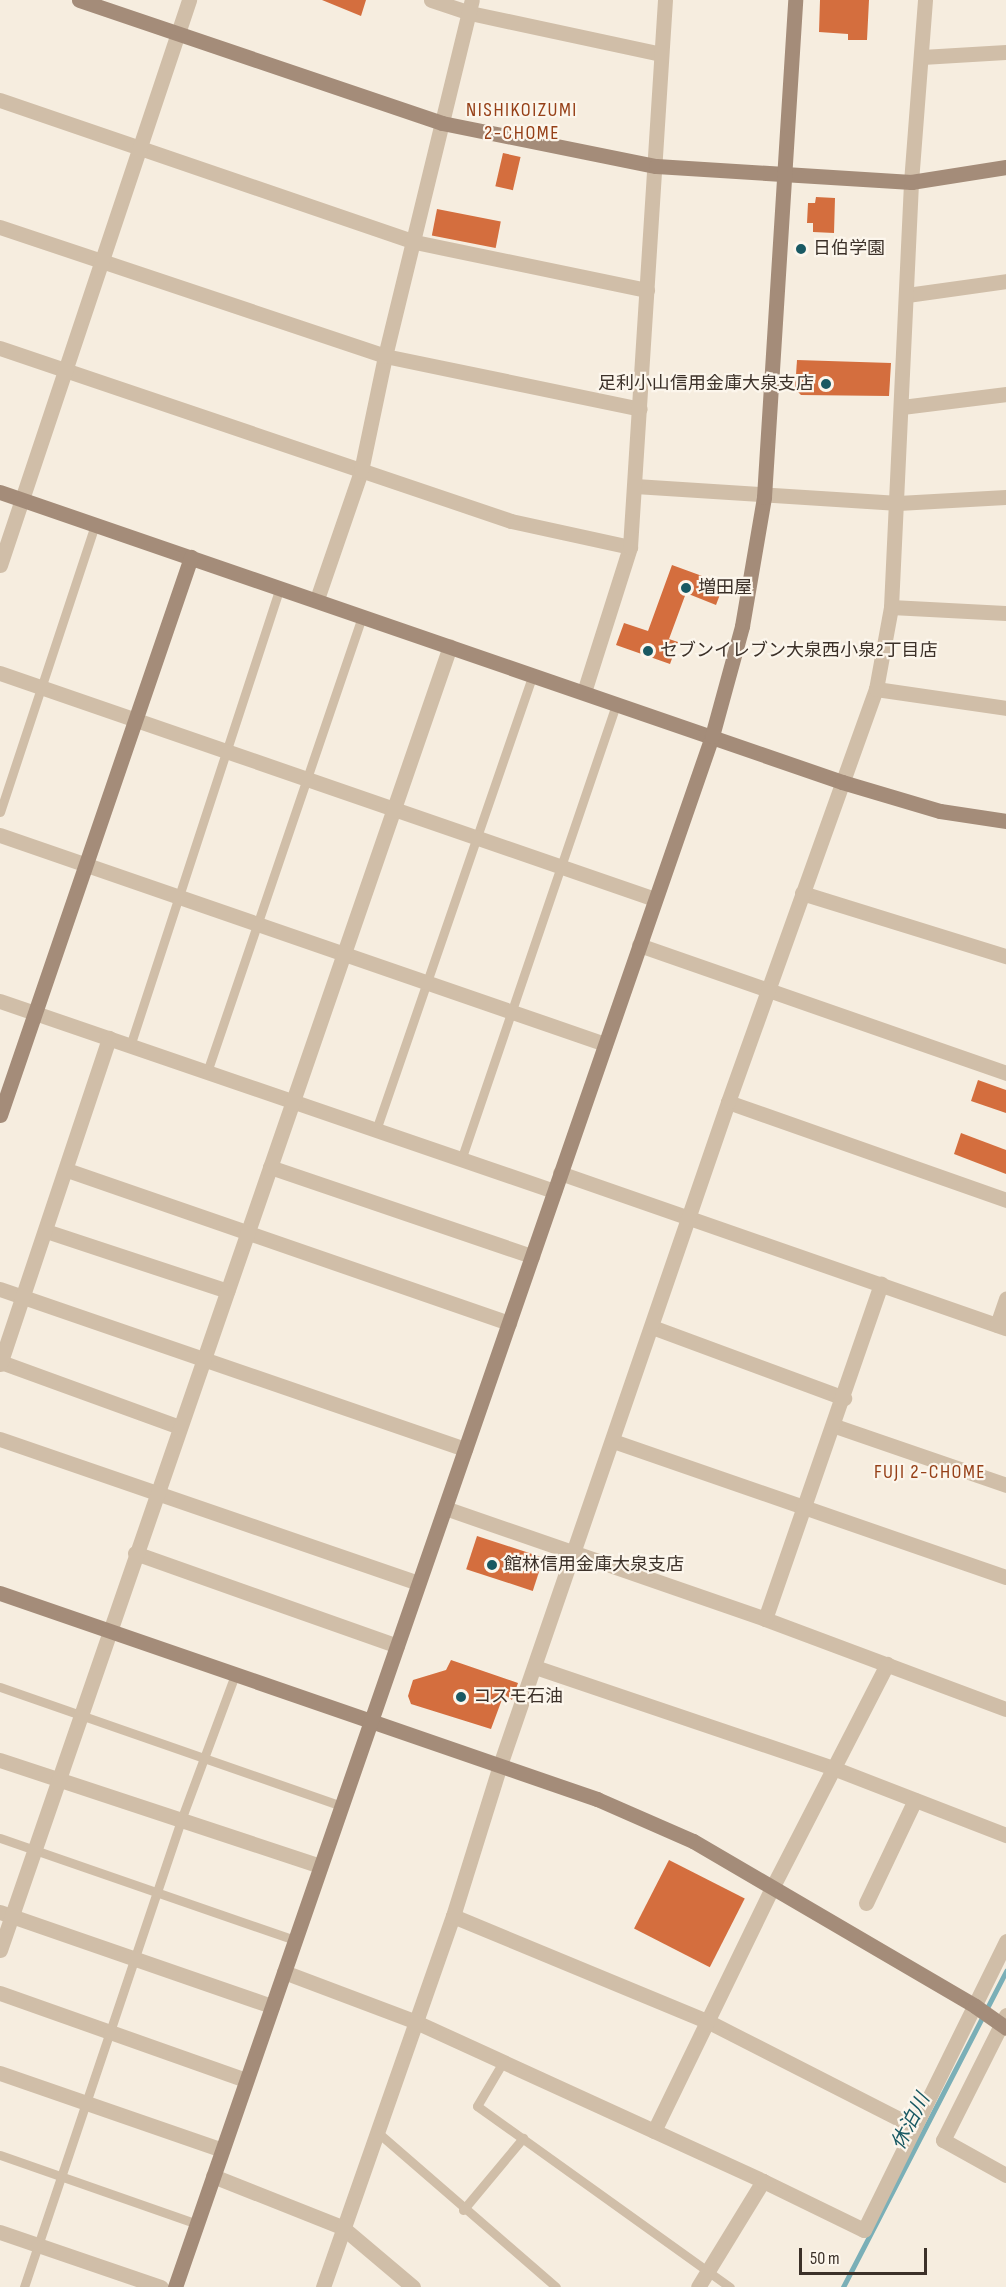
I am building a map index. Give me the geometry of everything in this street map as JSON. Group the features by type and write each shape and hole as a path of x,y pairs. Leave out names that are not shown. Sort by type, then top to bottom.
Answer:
{"street":[{"path":"79,0 442,123 656,166 911,182 1006,167"},
{"path":"0,565 189,0"},
{"path":"431,0 471,7 661,54"},
{"path":"584,692 630,547 665,0"},
{"path":"175,2287 712,736 742,626 764,497 795,0"},
{"path":"322,2287 453,1916 500,1765 767,991 876,689 891,607 898,503 911,182 925,0"},
{"path":"317,599 361,471 385,356 415,242 471,7"},
{"path":"922,57 1006,52"},
{"path":"0,100 415,242 647,290"},
{"path":"0,227 385,356 640,409"},
{"path":"907,295 1006,282"},
{"path":"0,348 511,521 630,547"},
{"path":"902,407 1006,394"},
{"path":"635,486 764,497 898,503 1006,497"},
{"path":"0,492 317,599 842,782 940,810 1006,821"},
{"path":"0,1115 191,557"},
{"path":"891,607 1006,614"},
{"path":"0,1950 6,1914 34,1850 108,1630 204,1360 450,646"},
{"path":"0,673 655,899"},
{"path":"876,689 1006,708"},
{"path":"0,835 605,1044"},
{"path":"802,893 1006,956"},
{"path":"639,945 1006,1073"},
{"path":"0,1001 554,1191"},
{"path":"109,1038 67,1170 0,1363 180,1427"},
{"path":"729,1102 1006,1200"},
{"path":"270,1167 532,1256"},
{"path":"67,1170 508,1323"},
{"path":"560,1173 1001,1327 1006,1299"},
{"path":"46,1231 227,1291"},
{"path":"765,1619 835,1426 881,1284"},
{"path":"0,1289 465,1449"},
{"path":"652,1327 844,1398"},
{"path":"835,1426 1006,1485"},
{"path":"0,1439 418,1583"},
{"path":"613,1441 1006,1577"},
{"path":"445,1508 765,1619 1006,1709"},
{"path":"135,1553 397,1646"},
{"path":"0,1593 236,1672 597,1799 693,1840 1001,2021 943,2140 1006,2175"},
{"path":"654,2131 772,1888 887,1664"},
{"path":"535,1667 833,1768 1006,1835"},
{"path":"0,1760 320,1866"},
{"path":"866,1903 915,1800"},
{"path":"6,1914 272,2006"},
{"path":"453,1916 707,2021 913,2126"},
{"path":"284,1972 416,2022 763,2181 864,2230 913,2126 1006,1941"},
{"path":"0,1993 246,2080"},
{"path":"0,2073 222,2150"},
{"path":"213,2176 342,2227 413,2287"},
{"path":"698,2287 763,2181"},
{"path":"0,2232 160,2287"}],"lane":[{"path":"0,812 95,524"},
{"path":"130,1046 280,588"},
{"path":"207,1072 362,616"},
{"path":"376,1130 533,675"},
{"path":"461,1160 617,703"},
{"path":"24,2287 181,1820 236,1672"},
{"path":"0,1687 341,1806"},
{"path":"0,1838 295,1940"},
{"path":"503,2062 477,2106 730,2287"},
{"path":"376,2131 463,2210 556,2287"},
{"path":"463,2210 523,2138"},
{"path":"0,2155 196,2224"}],"building":[{"path":"322,0 366,0 361,16"},
{"path":"820,0 869,0 867,40 848,40 848,34 819,32"},
{"path":"503,153 521,157 513,190 495,186"},
{"path":"816,197 835,198 834,233 813,232 813,223 807,223 808,203 815,203"},
{"path":"437,209 501,221 496,248 432,236"},
{"path":"797,360 891,363 889,396 801,395 795,389"},
{"path":"672,565 724,584 716,605 686,593 669,639 678,642 670,664 616,645 624,623 648,631"},
{"path":"978,1080 1006,1090 1006,1113 971,1101"},
{"path":"961,1133 1006,1150 1006,1174 954,1154"},
{"path":"477,1536 544,1558 533,1591 466,1569"},
{"path":"451,1660 518,1683 512,1700 504,1694 491,1729 411,1704 408,1696 413,1680 446,1670"},
{"path":"669,1860 745,1899 710,1967 634,1929"}],"waterway":[{"name":"休泊川","path":"843,2287 1006,1971"}],"place":[{"name":"日伯学園","path":"801,249"},
{"name":"足利小山信用金庫大泉支店","path":"826,384"},
{"name":"増田屋","path":"686,588"},
{"name":"セブンイレブン大泉西小泉2丁目店","path":"648,651"},
{"name":"館林信用金庫大泉支店","path":"492,1565"},
{"name":"コスモ石油","path":"461,1697"}],"district":[{"name":"NISHIKOIZUMI 2-CHOME","path":"522,122"},
{"name":"FUJI 2-CHOME","path":"930,1472"}]}
